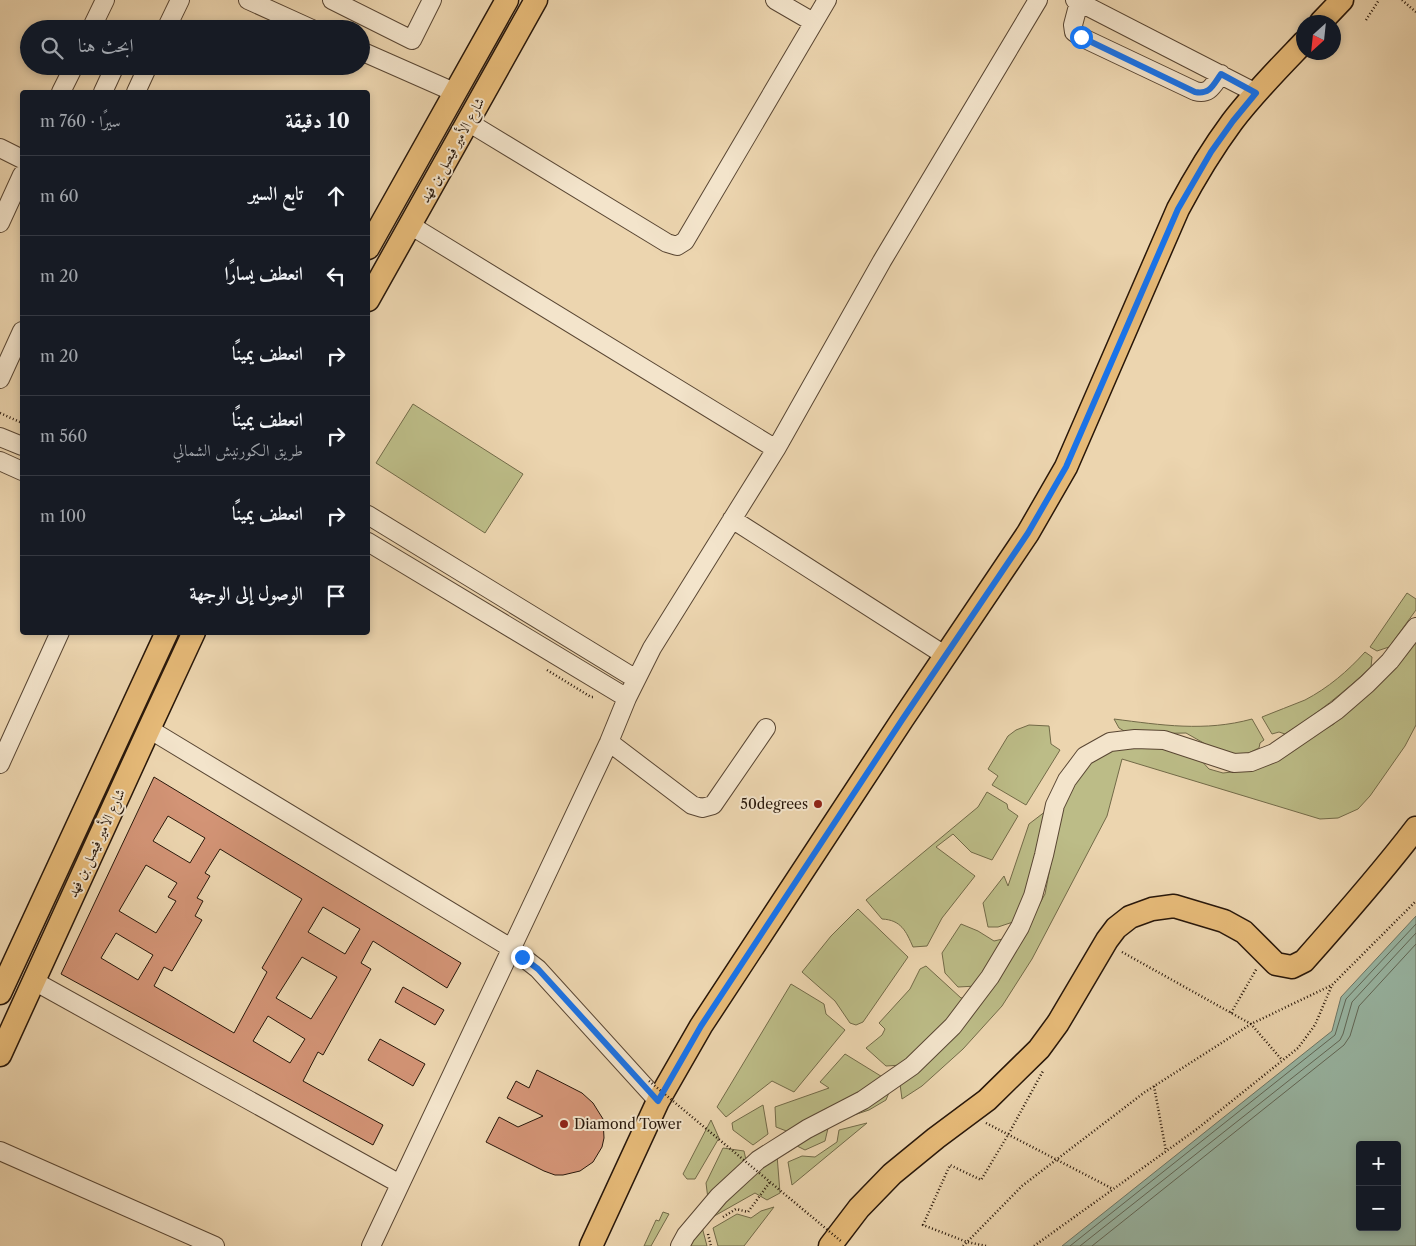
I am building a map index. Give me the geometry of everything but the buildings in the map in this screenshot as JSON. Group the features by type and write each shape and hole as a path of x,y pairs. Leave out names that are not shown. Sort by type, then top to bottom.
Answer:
{"main road":[{"name":"شارع الأمير فيصل بن فهد","path":"370,296 536,0"},
{"path":"1328,15 1342,0"},
{"name":"شارع الأمير فيصل بن فهد","path":"370,244 504,4"},
{"path":"504,4 524,22"},
{"path":"591,1246 654,1091 701,1026 1043,508 1066,467 1178,209 1211,152 1233,121 1256,93 1296,50"},
{"name":"شارع الأمير فيصل بن فهد","path":"0,993 166,635"},
{"name":"شارع الأمير فيصل بن فهد","path":"0,1055 193,635"},
{"path":"836,1244 859,1208 892,1174 987,1100 1039,1049 1058,1023 1107,940 1116,928 1130,917 1152,909 1174,906 1195,912 1224,921 1244,932 1276,964 1292,967 1304,961 1364,893 1416,828"}],"street":[{"path":"95,20 105,0"},
{"path":"170,20 180,0"},
{"path":"248,0 292,20"},
{"path":"332,0 412,40 432,0"},
{"path":"774,0 813,22"},
{"path":"468,122 667,243 677,246 685,241 826,0"},
{"path":"371,1246 609,742 626,698 652,648 776,449 882,261 1038,0"},
{"path":"1221,74 1210,90 1202,93 1195,92 1081,37 1074,32 1073,25 1077,1 1221,74 1256,93"},
{"path":"370,55 454,92"},
{"path":"62,90 70,75"},
{"path":"104,90 111,75"},
{"path":"137,90 144,75"},
{"path":"0,148 20,158"},
{"path":"0,223 20,179"},
{"path":"410,225 776,449"},
{"path":"0,378 20,335"},
{"path":"0,437 20,445"},
{"path":"0,461 20,470"},
{"path":"370,517 636,679"},
{"path":"732,519 946,656"},
{"path":"370,543 626,698"},
{"path":"680,1246 686,1235 719,1196 758,1160 807,1129 863,1100 912,1066 953,1026 990,977 1020,927 1033,896 1055,806 1067,780 1085,756 1110,742 1135,739 1164,740 1234,763 1250,762 1274,753 1337,710 1367,684 1390,661 1416,627"},
{"path":"0,764 59,635"},
{"path":"609,742 692,805 702,808 713,804 766,728"},
{"path":"148,729 511,948 538,969 654,1091"},
{"path":"34,981 400,1184"},
{"path":"0,1151 215,1246"}],"path":[{"path":"1366,20 1379,0"},
{"path":"1402,0 1416,12"},
{"path":"0,412 20,421"},
{"path":"963,1246 1022,1186 1154,1086 1251,1024 1332,985 1416,901"},
{"path":"1120,950 1251,1024 1282,1060"},
{"path":"1231,1012 1265,954"},
{"path":"1034,1246 1197,1129 1298,1048 1315,1025 1332,985"},
{"path":"1154,1086 1166,1151"},
{"path":"654,1091 770,1182 836,1244"},
{"path":"968,1114 1113,1189"},
{"path":"981,1180 950,1165 923,1224 967,1242 986,1246"},
{"path":"721,1218 736,1209 748,1212 770,1182"},
{"path":"706,1227 711,1246"}],"green space":[{"path":"413,404 523,474 485,533 376,463"},
{"path":"1407,593 1416,599 1416,610 1389,647 1377,651 1370,647"},
{"path":"1416,637 1416,725 1405,746 1370,796 1358,809 1338,818 1320,819 1122,759 1107,816 1032,959 1002,1006 963,1049 922,1086 902,1099 900,1084 1014,950 1045,894 1061,811 1080,771 1110,748 1159,745 1198,757 1209,769 1223,773 1257,769 1334,724 1406,652"},
{"path":"1365,652 1372,657 1371,667 1361,676 1330,703 1296,727 1285,734 1279,732 1272,734 1262,717 1305,700 1330,685"},
{"path":"1114,719 1166,725 1200,726 1235,723 1252,719 1264,740 1260,743 1259,748 1244,755 1230,755 1216,750 1186,733 1135,734 1126,732 1119,728"},
{"path":"1029,725 1049,726 1051,744 1060,750 1026,805 992,785 998,776 988,769 1008,736 1016,730"},
{"path":"987,792 1007,804 1008,809 1018,816 992,860 971,852 953,834 936,847 975,876 942,918 927,946 913,947 902,927 894,922 882,919 866,900 978,807"},
{"path":"1046,811 1039,854 1016,921 998,927 988,927 983,903 1004,876 1008,886 1029,824"},
{"path":"858,909 908,957 863,1022 856,1025 850,1023 835,1001 802,972 831,936"},
{"path":"961,924 978,931 994,941 1007,938 977,986 958,987 945,973 942,953"},
{"path":"926,966 961,998 970,997 902,1065 886,1066 866,1048 882,1035 885,1029 879,1023 910,989 920,969"},
{"path":"791,984 824,1004 826,1014 845,1030 794,1092 772,1081 726,1117 717,1107"},
{"path":"845,1054 884,1078 848,1102 789,1132 776,1127 775,1107 829,1088 820,1082"},
{"path":"890,1090 886,1100 869,1110 839,1120"},
{"path":"763,1105 768,1134 753,1145 733,1130 732,1123"},
{"path":"711,1120 719,1138 695,1179 687,1179 683,1174"},
{"path":"867,1123 792,1185 788,1162 802,1156 815,1157 837,1142 839,1130"},
{"path":"829,1124 825,1141 805,1150 797,1146 788,1152 785,1149"},
{"path":"723,1148 744,1151 746,1160 708,1199 706,1183"},
{"path":"777,1155 780,1193 767,1200 755,1193 709,1219 758,1167"},
{"path":"774,1207 744,1246 718,1246 713,1228 737,1214 751,1218 761,1211"},
{"path":"663,1212 669,1214 651,1246 644,1246 656,1220 659,1221"},
{"path":"702,1227 707,1246 686,1246"}],"water":[{"path":"1416,916 1416,1246 1062,1246 1332,1031 1341,997"}],"place":[{"name":"50degrees","path":"818,804"},
{"name":"Diamond Tower","path":"564,1124"}],"route":[{"path":"522,957 538,969 658,1101 701,1026 902,720 1028,533 1066,467 1178,209 1211,152 1256,93 1221,74 1210,90 1202,93 1195,92 1081,37"}]}
